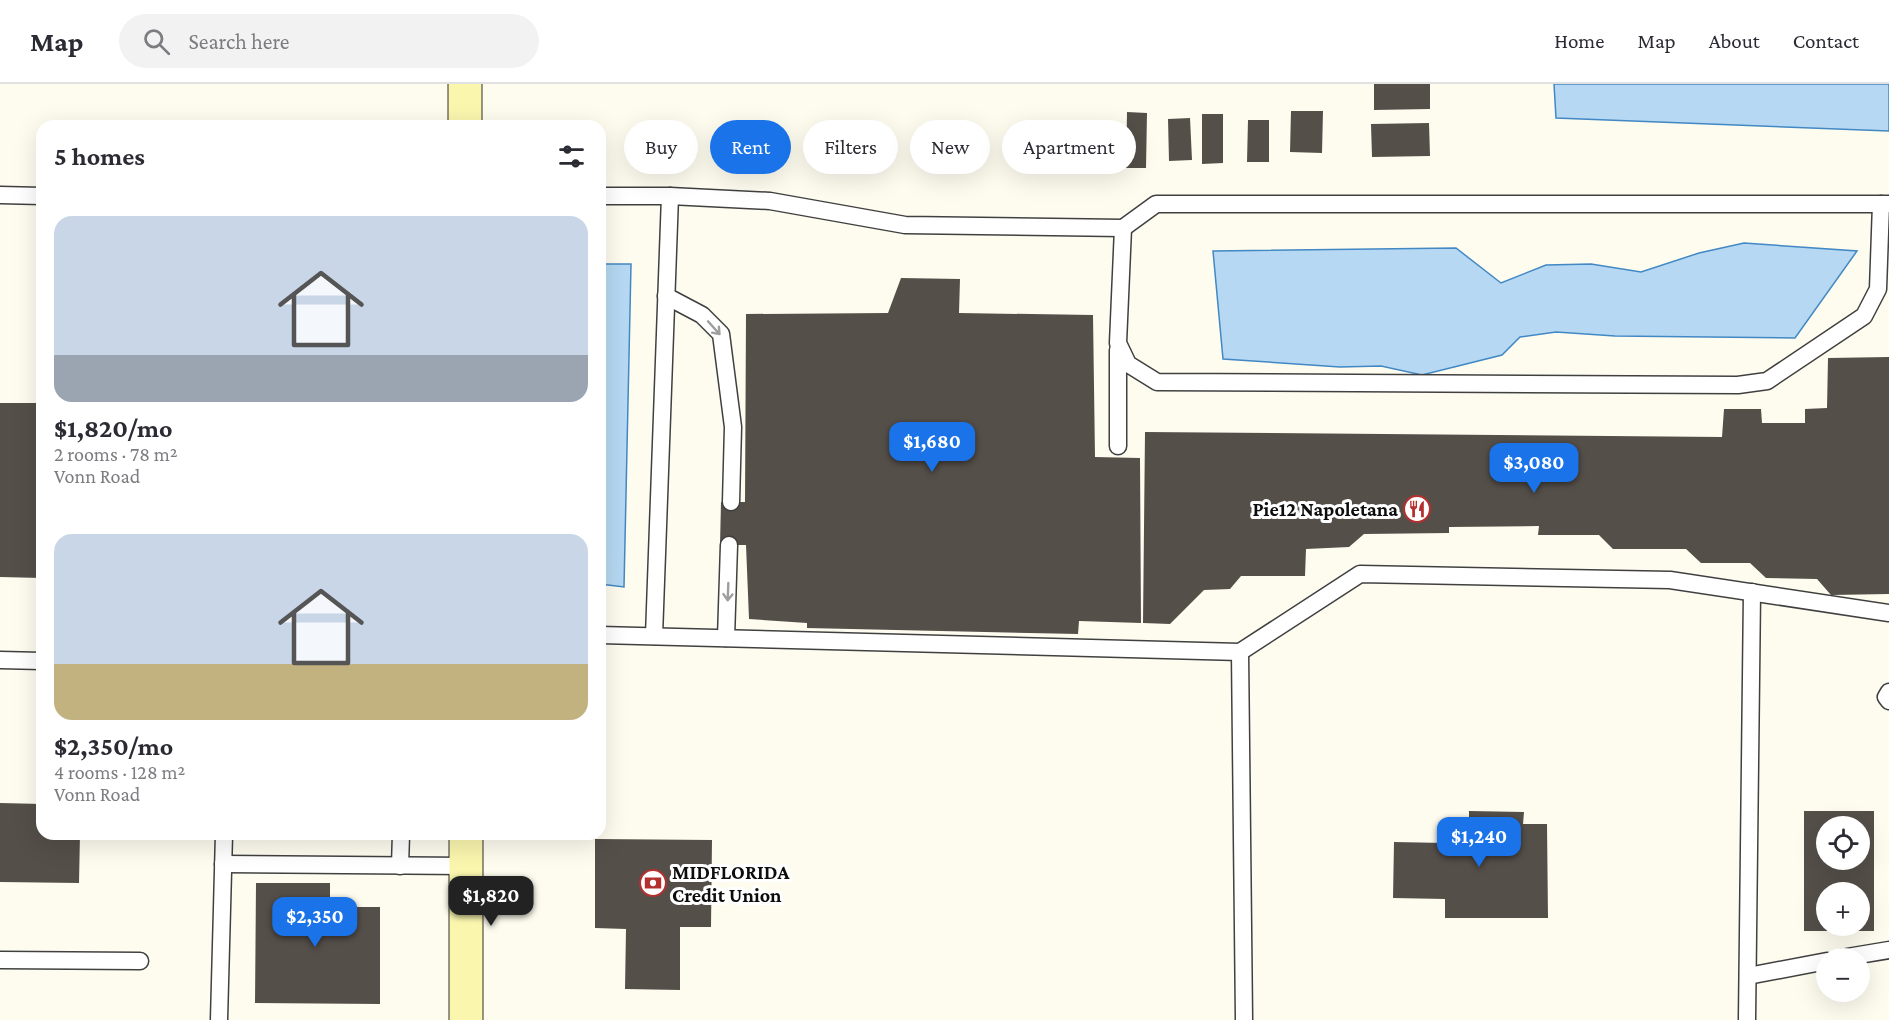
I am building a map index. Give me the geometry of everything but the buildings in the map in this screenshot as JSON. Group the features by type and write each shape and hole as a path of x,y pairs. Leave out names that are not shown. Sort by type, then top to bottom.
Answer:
{"street":[{"path":"465,84 465,120"},
{"path":"466,840 466,1020"}],"lane":[{"path":"0,195 36,196"},
{"path":"606,196 670,196 770,201 905,225 1123,228 1156,204 1885,204 1878,289 1864,316 1767,381 1738,385 1157,382 1128,364 1118,343"},
{"path":"654,636 670,196"},
{"path":"1118,446 1118,343 1123,228"},
{"path":"666,296 702,315 721,334 733,427 731,502"},
{"path":"726,638 729,545"},
{"path":"606,635 1240,652 1360,574 1670,580 1889,613"},
{"path":"1747,1020 1752,592"},
{"path":"1240,652 1244,1020"},
{"path":"0,660 36,661"},
{"path":"1889,692 1886,697 1889,701"},
{"path":"219,1020 224,840"},
{"path":"400,866 401,840"},
{"path":"223,864 466,866"},
{"path":"1870,953 1889,950"},
{"path":"0,960 140,962"},
{"path":"1748,976 1816,963"}],"water":[{"path":"1554,84 1889,84 1889,131 1556,118"},
{"path":"1744,243 1857,251 1795,338 1615,336 1556,332 1520,337 1502,355 1422,375 1381,366 1340,367 1223,359 1213,251 1456,248 1501,283 1546,265 1591,264 1641,272 1699,253"},
{"path":"606,264 631,264 624,587 606,585"}],"place":[{"name":"Pie12 Napoletana","path":"1417,509"},
{"name":"MIDFLORIDA Credit Union","path":"653,883"}]}
